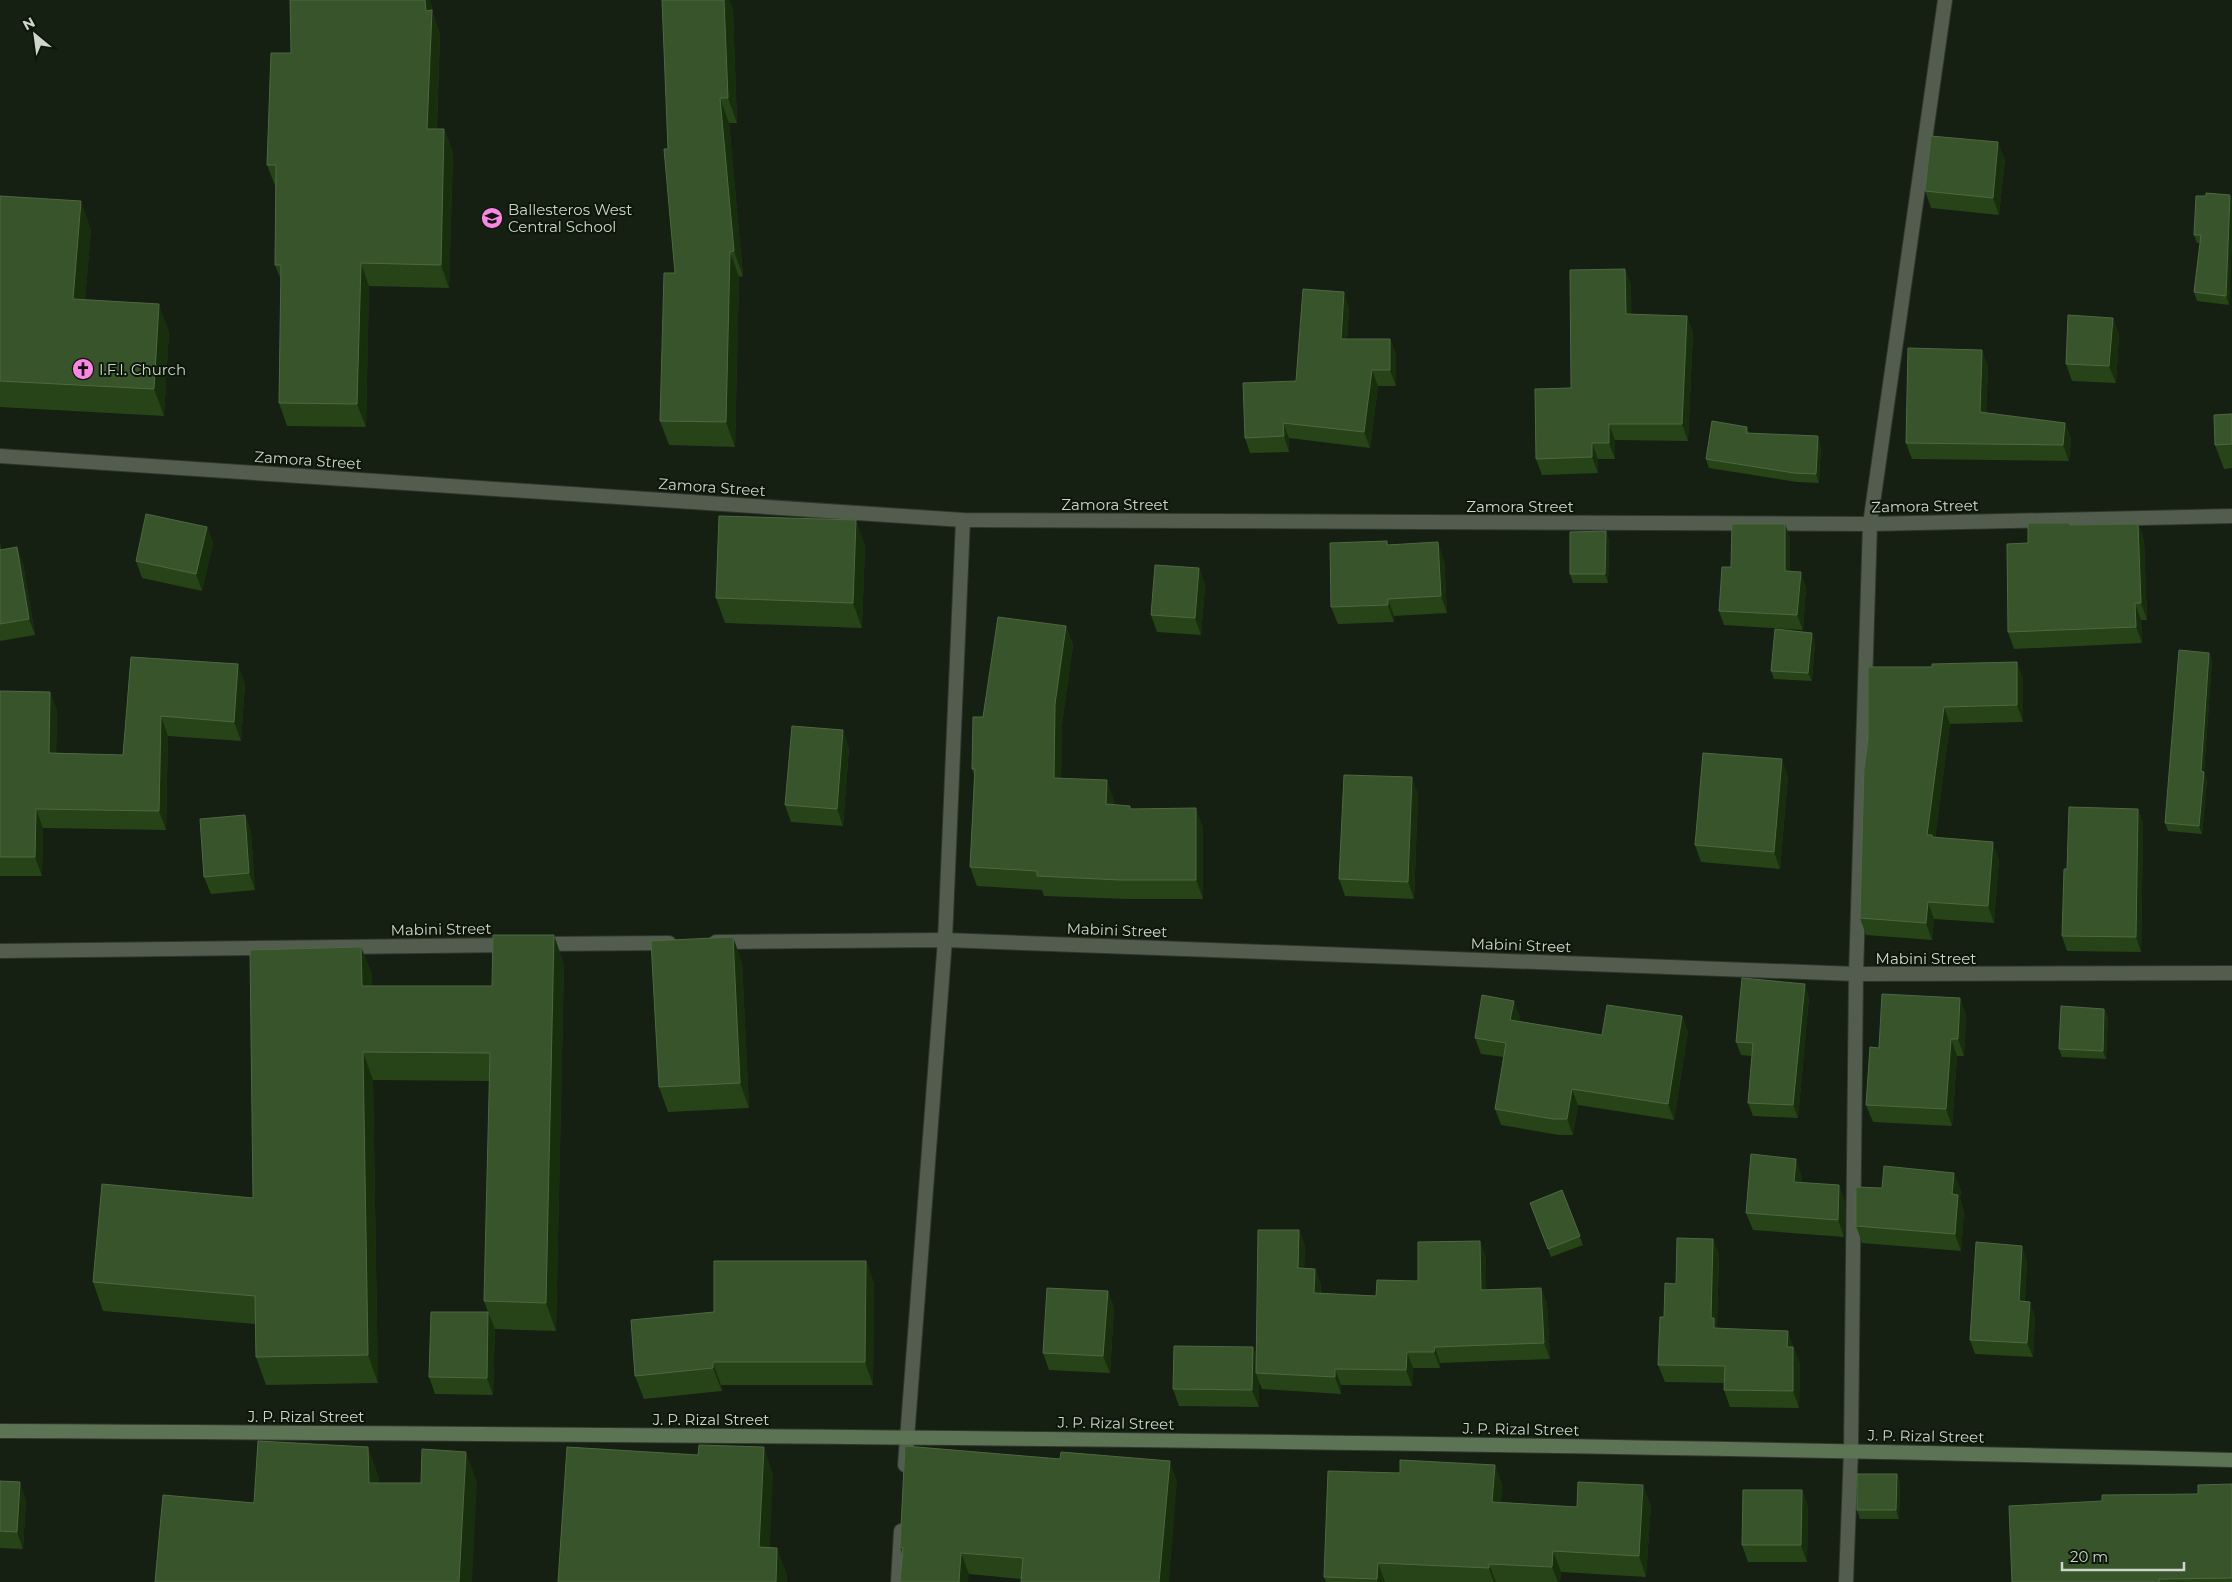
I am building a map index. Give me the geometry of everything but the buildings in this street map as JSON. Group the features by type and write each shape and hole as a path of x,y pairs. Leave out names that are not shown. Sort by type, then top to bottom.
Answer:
{"main road":[{"name":"J. P. Rizal Street","path":"0,1430 906,1436 1851,1450 2232,1460"}],"street":[{"path":"1846,1582 1851,1450 1856,974 1870,524 1945,0"},
{"name":"Zamora Street","path":"0,456 963,520 1870,524 2232,516"},
{"path":"904,1475 945,940 963,520"},
{"name":"Mabini Street","path":"706,942 945,940 1856,974 2232,973"},
{"name":"Mabini Street","path":"0,951 686,943"},
{"path":"898,1582 902,1514"}],"place":[{"name":"Ballesteros West Central School","path":"492,218"},
{"name":"I.F.I. Church","path":"83,369"}]}
